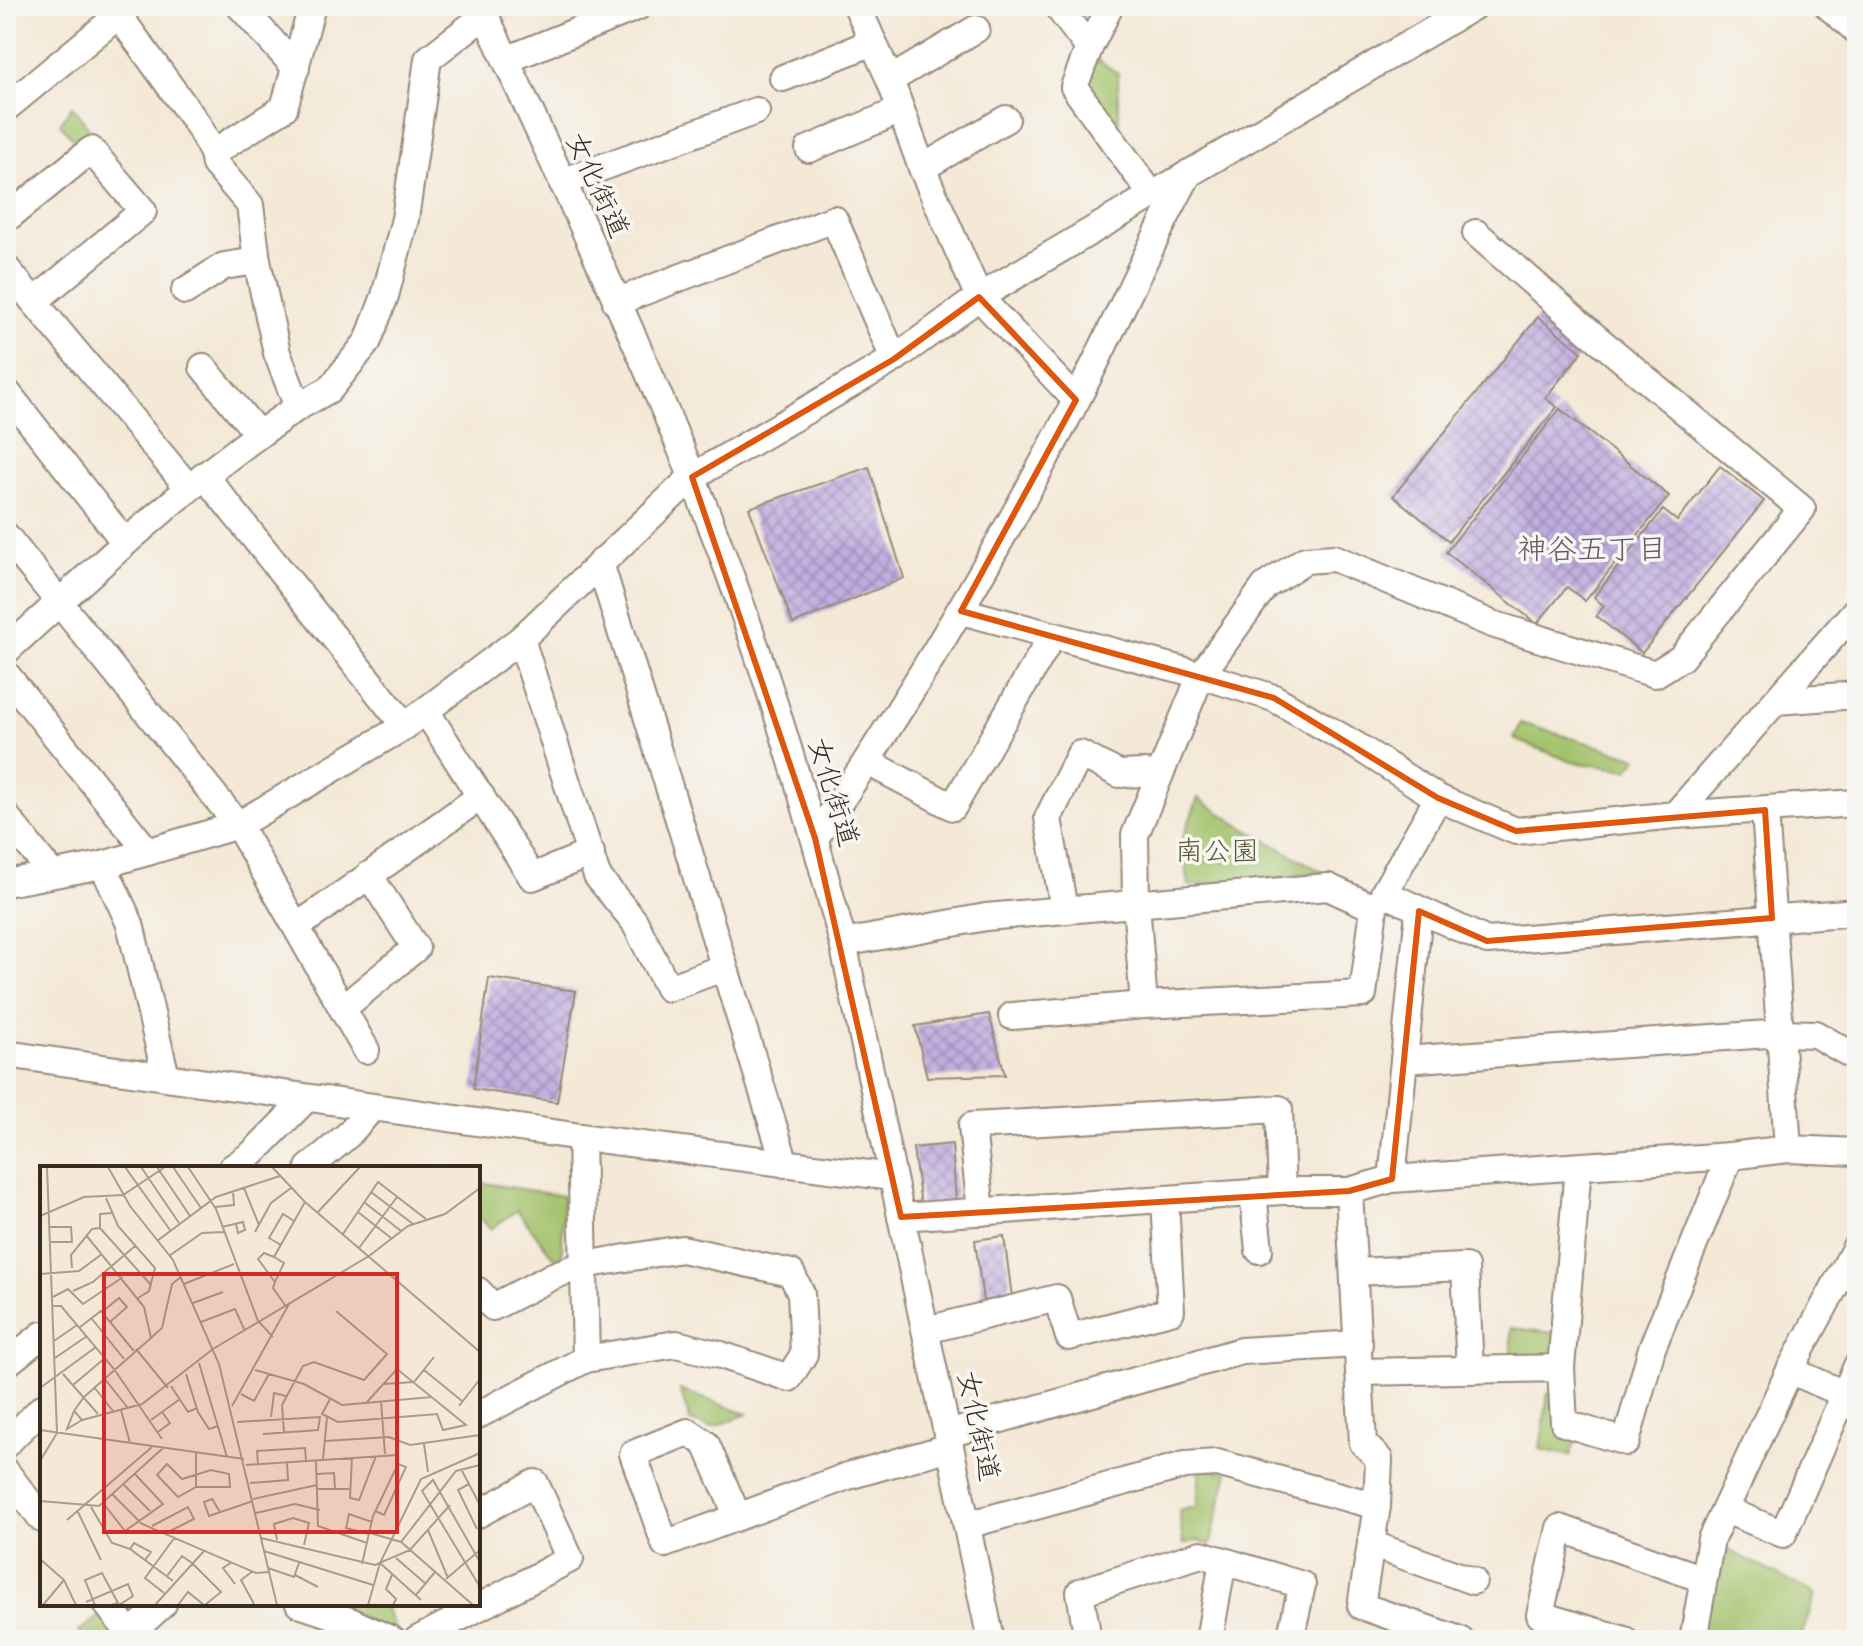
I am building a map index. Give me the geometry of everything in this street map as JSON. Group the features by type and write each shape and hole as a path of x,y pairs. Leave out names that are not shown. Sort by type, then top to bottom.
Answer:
{"street":[{"path":"240,6 296,68"},
{"path":"213,153 284,108 312,6"},
{"path":"506,60 639,6"},
{"path":"857,6 890,80 922,168 979,297 1076,400"},
{"path":"1057,6 1089,48"},
{"path":"1110,6 1074,87 1152,195"},
{"path":"6,883 103,865 238,825 416,719 521,639 692,477 894,359 979,297 1474,6"},
{"path":"1828,6 1857,31"},
{"path":"6,108 116,10 198,125 213,153 215,164 250,205 257,261 277,353 298,407"},
{"path":"6,651 124,541 196,481 258,434 330,389 368,341 385,296 405,219 428,59 483,10"},
{"name":"女化街道","path":"483,10 692,477 769,688 843,943 991,1640"},
{"path":"890,80 976,29"},
{"path":"783,78 873,42"},
{"path":"809,149 901,110"},
{"path":"562,182 756,111"},
{"path":"922,168 1006,119"},
{"path":"6,219 91,150 143,211 35,301"},
{"path":"815,838 868,762 961,611 1076,400 1189,173"},
{"path":"616,302 834,219 894,359"},
{"path":"1144,1005 1136,903 1135,835 1201,675 1265,586 1305,560 1334,558 1492,624 1655,674 1681,658 1802,509 1476,233"},
{"path":"185,291 224,266 257,261"},
{"path":"6,268 196,481 416,719 481,796 532,877 591,853"},
{"path":"203,367 258,434"},
{"path":"6,391 124,541"},
{"path":"6,536 238,825 366,1050"},
{"path":"600,563 785,1164"},
{"path":"1675,815 1857,609"},
{"path":"961,611 1201,675 1274,698 1438,798 1516,831 1675,815 1857,803"},
{"path":"868,762 953,807 1052,636"},
{"path":"521,639 597,876 634,921 668,988 723,968"},
{"path":"6,674 148,852"},
{"path":"1776,701 1857,695"},
{"path":"1064,909 1048,818 1080,754 1119,774 1159,776"},
{"path":"298,926 481,796"},
{"path":"1438,798 1384,893 1487,941 1857,912"},
{"path":"1765,810 1788,1149"},
{"path":"6,816 52,874"},
{"path":"103,865 130,924 166,1077"},
{"path":"343,1008 416,948 369,875"},
{"path":"843,943 986,917 1328,887 1374,908 1363,994 1144,1005 1012,1016"},
{"path":"1392,1179 1419,911"},
{"path":"1404,1060 1782,1033 1815,1034 1857,1058"},
{"path":"6,1054 372,1108 892,1177"},
{"path":"235,1166 252,1154 307,1098"},
{"path":"311,1166 349,1134 372,1108"},
{"path":"981,1212 972,1126 1279,1109 1282,1191"},
{"path":"581,1137 586,1359"},
{"path":"901,1217 1282,1191 1349,1191 1392,1179 1730,1156 1788,1149 1857,1152"},
{"path":"1578,1167 1561,1368 1564,1423 1626,1442 1652,1348 1730,1156"},
{"path":"1349,1191 1363,1443 1379,1459 1377,1506 1361,1606 1460,1640"},
{"path":"1253,1193 1259,1250"},
{"path":"926,1330 1057,1298 1069,1337 1171,1311 1165,1199"},
{"path":"1693,1640 1711,1539 1790,1370 1857,1245"},
{"path":"480,1293 493,1307 553,1276 583,1265 682,1249 791,1273 801,1293 804,1354 789,1378 721,1355 676,1344 586,1359 480,1414"},
{"path":"1354,1272 1465,1267 1470,1370"},
{"path":"6,1364 40,1337"},
{"path":"737,1515 706,1444 688,1432 633,1454 665,1544 737,1515 949,1440 1241,1351 1359,1344"},
{"path":"1726,1510 1783,1534 1857,1366"},
{"path":"1361,1372 1561,1368"},
{"path":"1790,1370 1844,1394"},
{"path":"6,1444 40,1410"},
{"path":"967,1525 1185,1465 1217,1463 1377,1506"},
{"path":"6,1472 40,1516"},
{"path":"417,1640 570,1559 535,1483 480,1513"},
{"path":"1624,1640 1540,1615 1560,1528 1703,1579"},
{"path":"1371,1544 1473,1581"},
{"path":"1088,1640 1080,1592 1201,1554 1302,1585 1290,1640"},
{"path":"1209,1640 1223,1561"},
{"path":"109,1606 130,1634 161,1606"},
{"path":"309,1606 392,1640"}],"highlighted area":[{"path":"979,297 1076,400 961,611 1274,698 1438,798 1516,831 1765,810 1772,918 1487,941 1419,911 1392,1179 1349,1191 901,1217 815,838 692,477 894,359"}],"shaded area":[{"path":"494,6 533,6 535,9 501,21"}],"green space":[{"path":"1099,61 1118,73 1119,122 1116,124 1084,84 1092,64"},
{"path":"72,106 95,136 81,148 60,124"},
{"path":"1521,723 1638,758 1628,770 1572,762 1514,739"},
{"name":"南公園","path":"1198,798 1324,873 1189,886 1182,840"},
{"path":"480,1182 563,1196 562,1255 554,1258 517,1210 491,1229 480,1218"},
{"path":"1511,1328 1556,1333 1550,1356 1511,1357"},
{"path":"680,1390 747,1414 712,1428 690,1421"},
{"path":"1548,1393 1553,1393 1577,1436 1570,1456 1540,1449"},
{"path":"1200,1468 1228,1472 1210,1545 1198,1540 1183,1544 1179,1510 1197,1507"},
{"path":"1714,1543 1816,1594 1800,1640 1696,1640"},
{"path":"336,1606 385,1606 397,1633"},
{"path":"105,1612 126,1640 82,1640 78,1632"}],"building":[{"path":"1538,317 1582,352 1545,398 1557,407 1449,541 1393,496"},
{"path":"1560,409 1669,496 1585,601 1567,587 1537,624 1446,552"},
{"path":"1720,466 1764,501 1642,653 1596,616 1604,606 1594,597 1663,510 1677,521"},
{"path":"869,467 904,578 793,624 749,508"},
{"path":"489,978 576,991 557,1102 473,1089"},
{"path":"989,1014 1005,1075 927,1077 915,1026"},
{"path":"952,1144 956,1202 921,1205 913,1148"},
{"path":"1004,1236 1012,1297 983,1301 975,1240"}],"district":[{"name":"神谷五丁目","path":"1592,549"}]}
